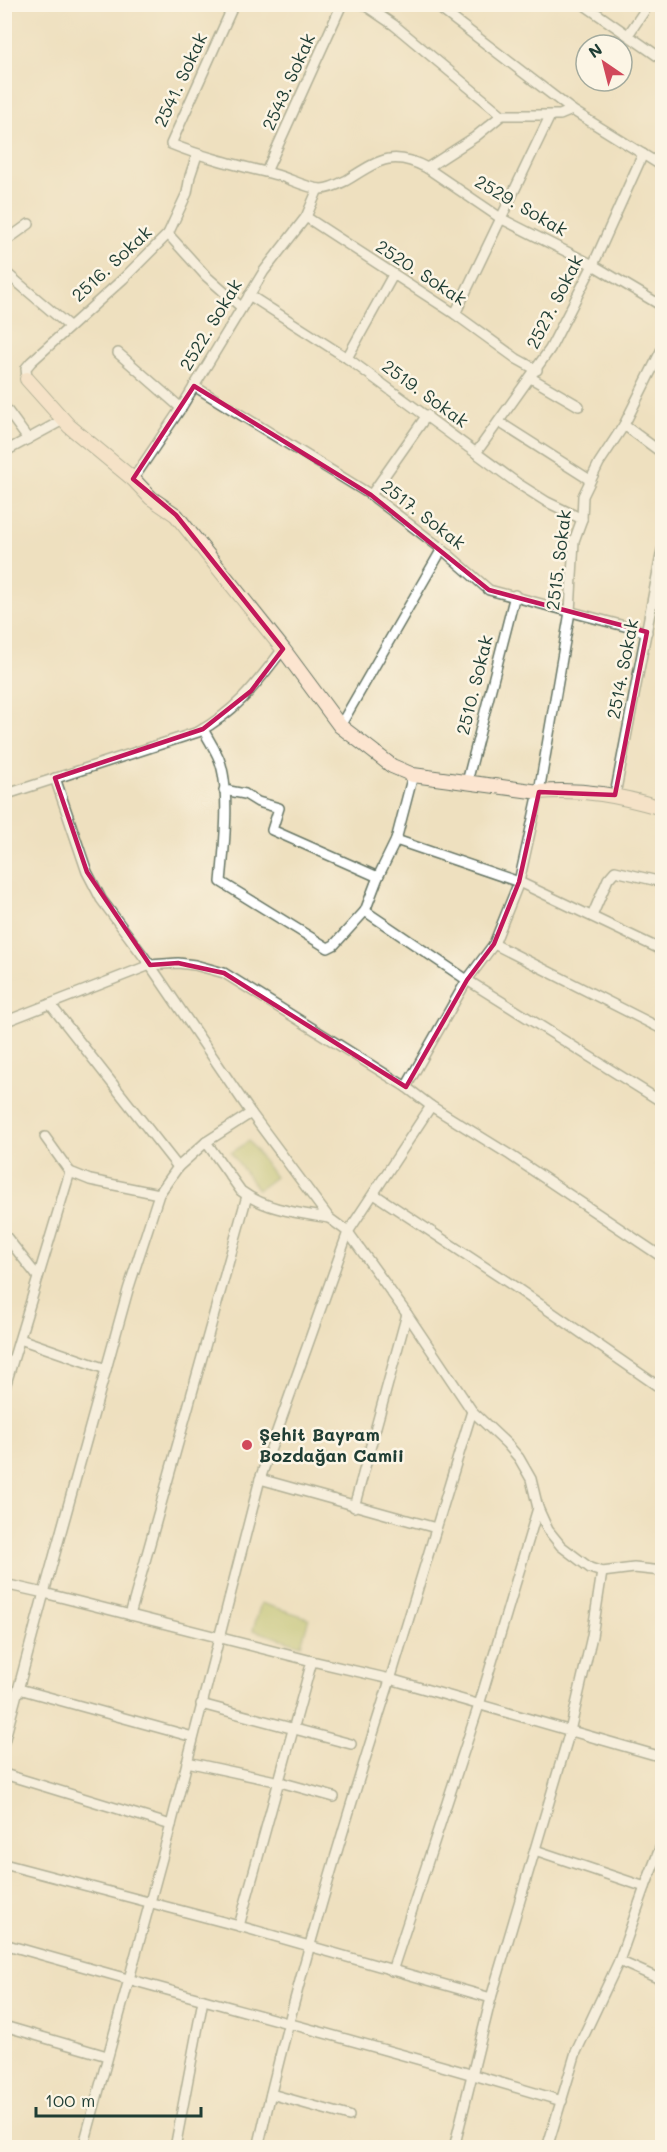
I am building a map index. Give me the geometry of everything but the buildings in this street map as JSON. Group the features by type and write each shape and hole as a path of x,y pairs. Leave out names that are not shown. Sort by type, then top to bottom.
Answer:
{"street":[{"name":"2541. Sokak","path":"197,155 171,144 234,4"},
{"name":"2543. Sokak","path":"266,172 342,4"},
{"path":"363,4 394,25 501,115 550,116 572,110"},
{"path":"434,4 572,110 663,166"},
{"path":"583,4 625,33"},
{"path":"629,33 649,4"},
{"path":"634,39 663,59"},
{"path":"426,168 475,136 501,115"},
{"path":"455,314 550,116"},
{"name":"2527. Sokak","path":"476,453 550,349 593,265 643,154"},
{"path":"197,155 266,172 318,189"},
{"name":"2516. Sokak","path":"27,379 26,368 31,362 123,279 168,234 187,194 197,155"},
{"name":"2529. Sokak","path":"318,189 332,187 387,158 396,157 413,161 502,219 593,265 663,306"},
{"name":"2522. Sokak","path":"134,480 181,408 264,271 306,217 318,189"},
{"name":"2520. Sokak","path":"306,217 455,314 579,406"},
{"path":"4,242 29,224"},
{"path":"168,234 206,276 241,307"},
{"path":"4,271 69,326"},
{"path":"347,358 393,275"},
{"name":"2519. Sokak","path":"249,295 347,358 547,502 582,519"},
{"name":"2515. Sokak","path":"406,1087 467,980 494,944 519,882 539,792 570,612 574,541 582,519 583,496 590,480 624,425 663,350"},
{"path":"118,353 181,408"},
{"path":"27,379 63,420 134,480 151,498 176,515 283,649 340,726 392,766 413,775 539,792 559,790 615,795 663,808"},
{"name":"2517. Sokak","path":"194,386 371,495 442,549 489,590 515,595 647,632"},
{"path":"4,406 28,439"},
{"path":"371,495 427,415"},
{"path":"4,452 63,420"},
{"path":"500,422 590,480"},
{"path":"624,425 663,453"},
{"path":"340,726 442,549"},
{"name":"2514. Sokak","path":"615,795 663,550"},
{"name":"2510. Sokak","path":"466,782 515,595"},
{"path":"4,795 203,729 222,719 251,691 283,649"},
{"path":"203,729 219,759 224,780 225,839 221,882 328,948 334,945 365,911 396,840 413,775"},
{"path":"55,778 87,872 101,899 150,965 251,1113 329,1218 348,1232 407,1314 472,1411 519,1458 531,1479 538,1508 548,1530 561,1546 590,1568 602,1572 634,1568 663,1571"},
{"path":"224,790 245,794 258,802 279,808 272,830 378,877"},
{"path":"396,840 519,882 663,950"},
{"path":"592,916 608,879 615,871 663,882"},
{"path":"365,911 467,980 663,1102"},
{"path":"494,944 663,1029"},
{"path":"4,1022 150,965 178,963 224,973 406,1087 431,1106 510,1155 663,1257"},
{"path":"50,1004 178,1167"},
{"path":"82,2148 171,1825 260,1479 348,1232 431,1106"},
{"path":"4,1742 128,1290 159,1194 178,1167 206,1142 251,1113"},
{"path":"45,1137 70,1172 90,1180 159,1194"},
{"path":"206,1142 247,1196 273,1208 329,1218"},
{"path":"4,1390 70,1172"},
{"path":"375,1194 663,1389"},
{"path":"130,1614 247,1196"},
{"path":"4,1234 38,1278"},
{"path":"354,1507 407,1314"},
{"path":"20,1339 106,1369"},
{"path":"258,2148 311,1946 364,1761 472,1411"},
{"path":"260,1479 436,1528"},
{"path":"392,1971 479,1705 538,1508"},
{"path":"454,2148 490,1998 570,1731 592,1636 602,1572"},
{"path":"4,1584 390,1679 663,1756"},
{"path":"239,1926 312,1661"},
{"path":"19,1689 193,1737"},
{"path":"201,1704 351,1744"},
{"path":"187,1762 280,1782 334,1797"},
{"path":"4,1774 171,1825"},
{"path":"547,2148 576,2052 619,1961 663,1843"},
{"path":"536,1850 645,1887"},
{"path":"4,1864 239,1926 490,1998"},
{"path":"4,1944 127,1980 473,2074 562,2101"},
{"path":"619,1961 663,1980"},
{"path":"175,2148 203,2000"},
{"path":"4,2026 107,2056"},
{"path":"271,2094 349,2116"}],"highlighted area":[{"path":"194,386 371,495 489,590 647,632 615,795 539,792 519,882 494,944 467,980 406,1087 224,973 178,963 150,965 87,872 55,778 203,729 251,691 283,649 176,515 133,479"}],"green space":[{"path":"249,1141 275,1177 258,1190 231,1153"},
{"path":"261,1603 309,1618 301,1645 253,1630"}],"place":[{"name":"Şehit Bayram Bozdağan Camii","path":"247,1445"}]}
